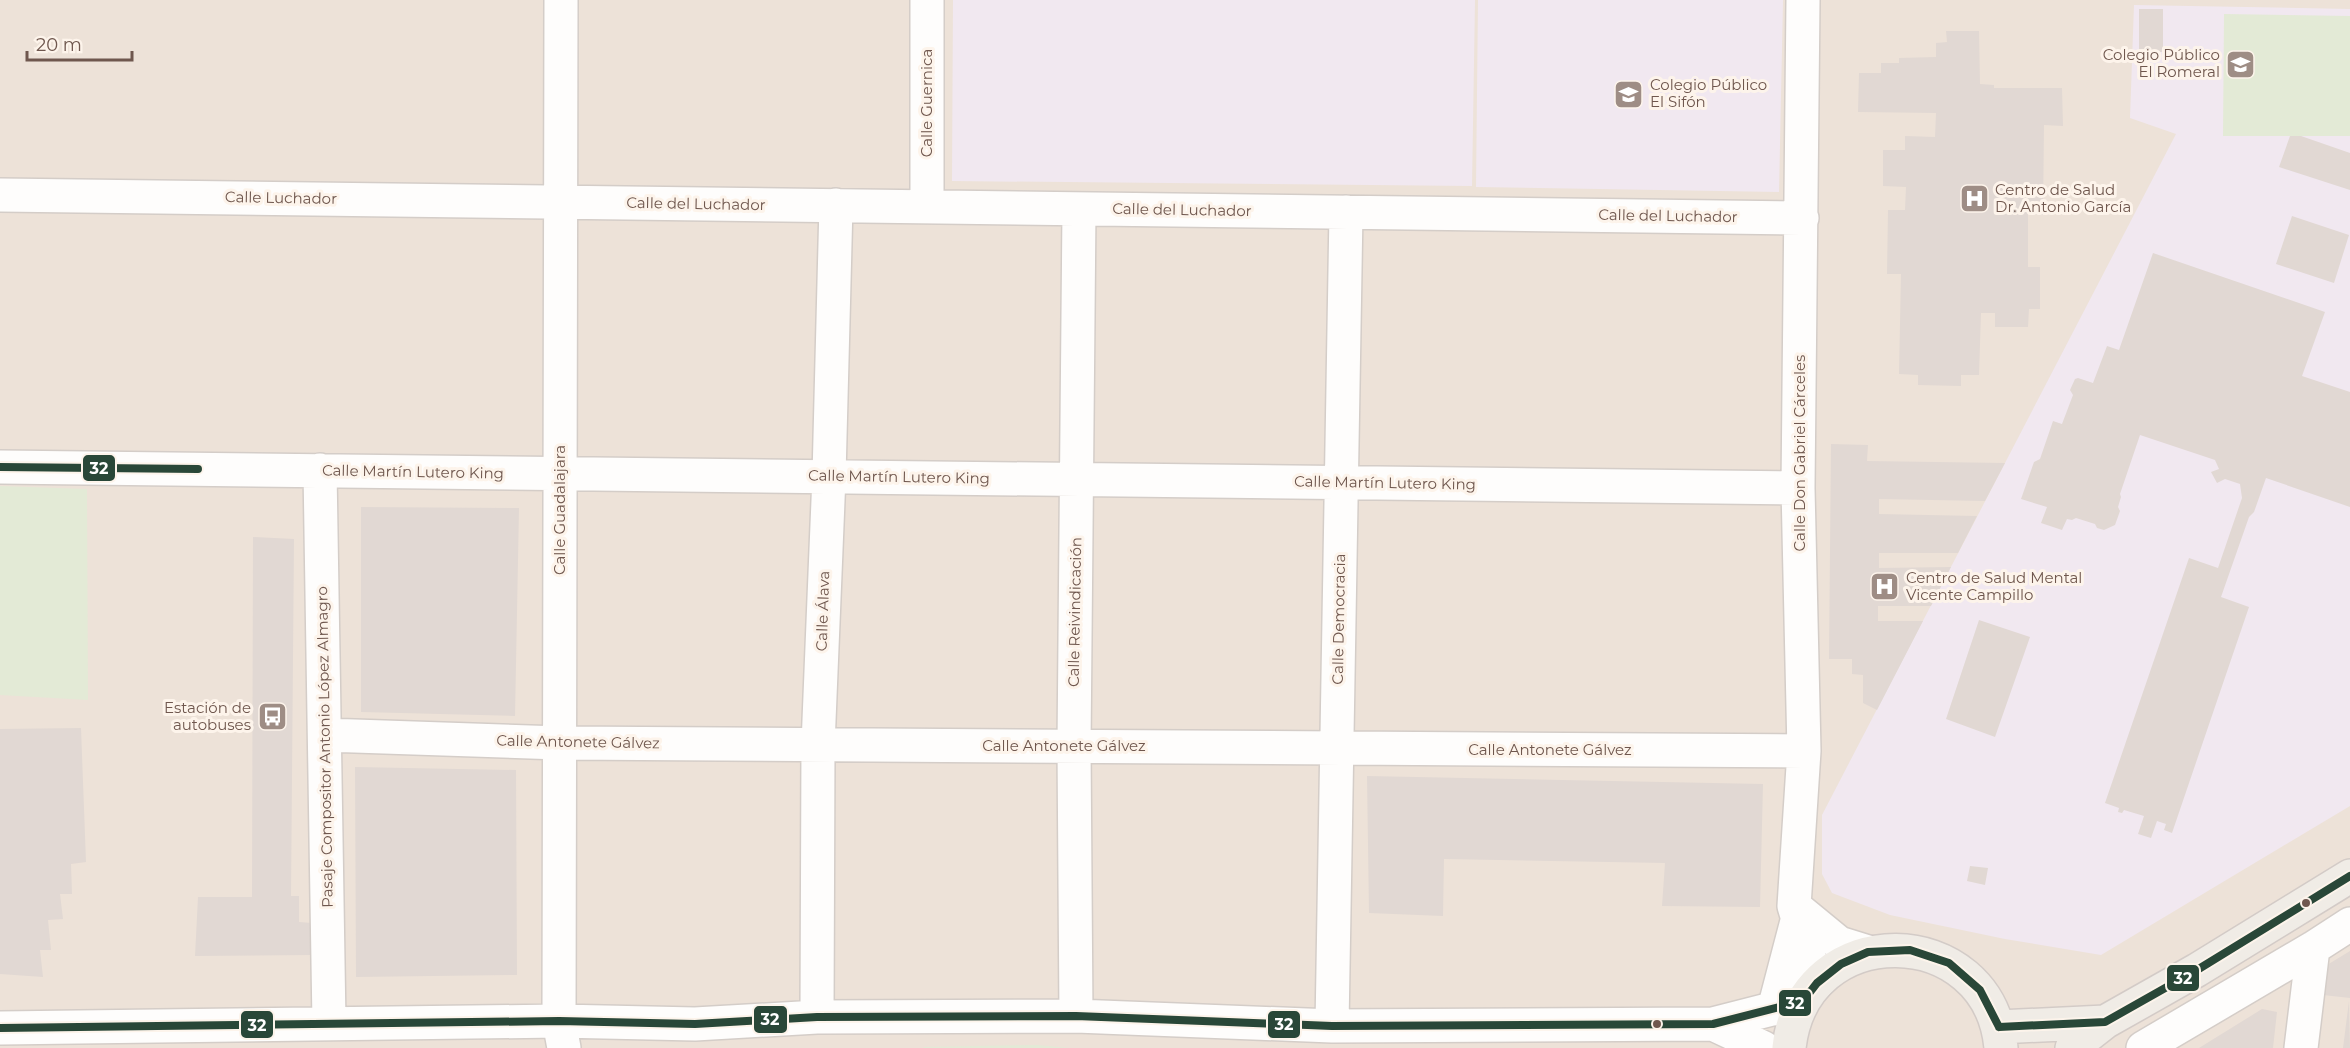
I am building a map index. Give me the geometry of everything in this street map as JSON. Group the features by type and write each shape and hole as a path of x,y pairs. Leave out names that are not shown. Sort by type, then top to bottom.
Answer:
{"main road":[{"path":"2072,1048 2105,1022 2197,970 2350,876"},
{"path":"1789,1048 1798,997 1840,964 1868,952 1910,950 1949,963 1980,990 2000,1037 2105,1022"}],"street":[{"name":"Calle Guadalajara","path":"561,0 561,1034"},
{"name":"Calle Guernica","path":"927,0 927,207"},
{"name":"Calle Don Gabriel Cárceles","path":"1798,997 1796,913 1804,751 1798,488 1803,0"},
{"name":"Calle Luchador","path":"0,195 562,202"},
{"name":"Calle del Luchador","path":"562,202 1802,218"},
{"name":"Calle Álava","path":"817,1017 818,745 829,476 836,205"},
{"name":"Calle Reivindicación","path":"1076,1016 1074,746 1079,209"},
{"name":"Calle Democracia","path":"1332,1026 1346,212"},
{"name":"Calle Martín Lutero King","path":"0,467 1798,488"},
{"name":"Pasaje Compositor Antonio López Almagro","path":"320,470 329,1023"},
{"name":"Calle Antonete Gálvez","path":"325,735 560,743 1804,751"},
{"name":"Calle Don Gabriel Cárceles","path":"1796,913 1798,997"},
{"path":"1796,913 1839,943 1868,952"},
{"path":"2143,1048 2350,924"},
{"path":"2301,1048 2313,948"},
{"path":"0,1029 41,1038 130,1026 329,1023 363,1036 561,1034 697,1036 817,1017 1076,1016 1332,1026 1713,1024 1798,997"},
{"path":"1713,1024 1764,1048"}],"shaded area":[{"path":"0,0 2350,0 2350,1048 0,1048"},
{"path":"953,0 1475,0 1472,186 952,181"},
{"name":"Colegio Público El Sifón","path":"1478,0 1783,0 1779,192 1476,187"},
{"path":"2134,5 2350,9 2350,806 2101,955 2005,939 1890,915 1832,893 1822,874 1822,815 2176,134 2130,118"}],"green space":[{"path":"2224,14 2350,16 2350,136 2223,136"},
{"path":"0,486 87,489 88,700 0,695"},
{"path":"1037,1045 1070,1048 923,1048 924,1047"}],"building":[{"path":"2139,9 2163,9 2163,52 2139,52"},
{"name":"Centro de Salud Dr. Antonio García","path":"1946,31 1979,31 1980,84 1994,85 1994,88 2062,88 2063,126 2044,125 2043,215 2028,214 2028,267 2040,267 2040,309 2029,309 2028,327 1995,327 1995,313 1981,313 1979,375 1961,375 1961,386 1918,385 1918,375 1899,374 1901,274 1887,274 1888,210 1905,210 1906,187 1883,186 1883,150 1905,150 1905,136 1935,137 1936,113 1858,112 1859,73 1881,73 1881,63 1899,63 1899,58 1936,57 1936,43 1947,42"},
{"path":"2290,136 2301,136 2350,153 2350,190 2279,167"},
{"path":"2292,216 2349,235 2334,283 2276,264"},
{"path":"2153,253 2325,312 2302,376 2350,392 2350,507 2266,478 2254,512 2249,517 2221,597 2249,607 2172,833 2164,830 2166,824 2157,821 2151,838 2138,834 2144,816 2124,810 2122,813 2118,812 2119,808 2105,803 2189,558 2218,568 2242,498 2240,484 2225,479 2217,483 2211,472 2219,469 2215,460 2140,435 2120,494 2118,507 2120,511 2115,525 2104,530 2097,528 2095,524 2076,518 2067,519 2062,530 2041,523 2047,507 2021,499 2034,462 2040,459 2053,421 2062,424 2073,395 2070,390 2075,379 2093,383 2107,346 2119,350"},
{"name":"Centro de Salud Mental Vicente Campillo","path":"1831,444 1868,445 1867,461 2005,463 1985,501 1879,499 1879,514 1977,516 1958,553 1879,553 1879,568 1951,567 1931,606 1878,606 1878,621 1923,621 1877,710 1863,703 1863,675 1852,674 1852,659 1829,659"},
{"path":"361,507 519,508 515,716 361,712"},
{"name":"Estación de autobuses","path":"253,537 294,539 291,896 299,896 299,922 312,923 312,955 195,956 198,897 252,897"},
{"path":"1979,620 2030,637 1995,737 1946,719"},
{"path":"81,728 86,862 71,864 72,894 60,894 63,919 48,920 51,950 40,950 43,977 0,974 0,729"},
{"path":"355,767 516,770 517,975 356,977"},
{"path":"1367,776 1763,784 1760,907 1662,906 1665,863 1444,859 1443,916 1369,913"},
{"path":"1970,866 1988,868 1985,885 1967,881"},
{"path":"2350,951 2350,998 2323,995 2327,965"},
{"path":"2349,1001 2350,1048 2343,1048"},
{"path":"2262,1009 2277,1012 2273,1048 2199,1048"}],"transit line":[{"name":"32","path":"0,467 198,469"},
{"name":"32","path":"1999,1027 2105,1022 2197,970 2350,876"},
{"name":"32","path":"0,1028 559,1021 695,1024 817,1017 1076,1016 1332,1026 1713,1024 1803,1001 1817,983 1841,964 1868,952 1910,950 1949,963 1980,990 1999,1027"}],"place":[{"name":"Colegio Público El Romeral","path":"2241,64"},
{"name":"Colegio Público El Sifón","path":"1629,94"},
{"name":"Centro de Salud Dr. Antonio García","path":"1974,199"},
{"name":"Centro de Salud Mental Vicente Campillo","path":"1885,587"},
{"name":"Estación de autobuses","path":"272,717"}]}
